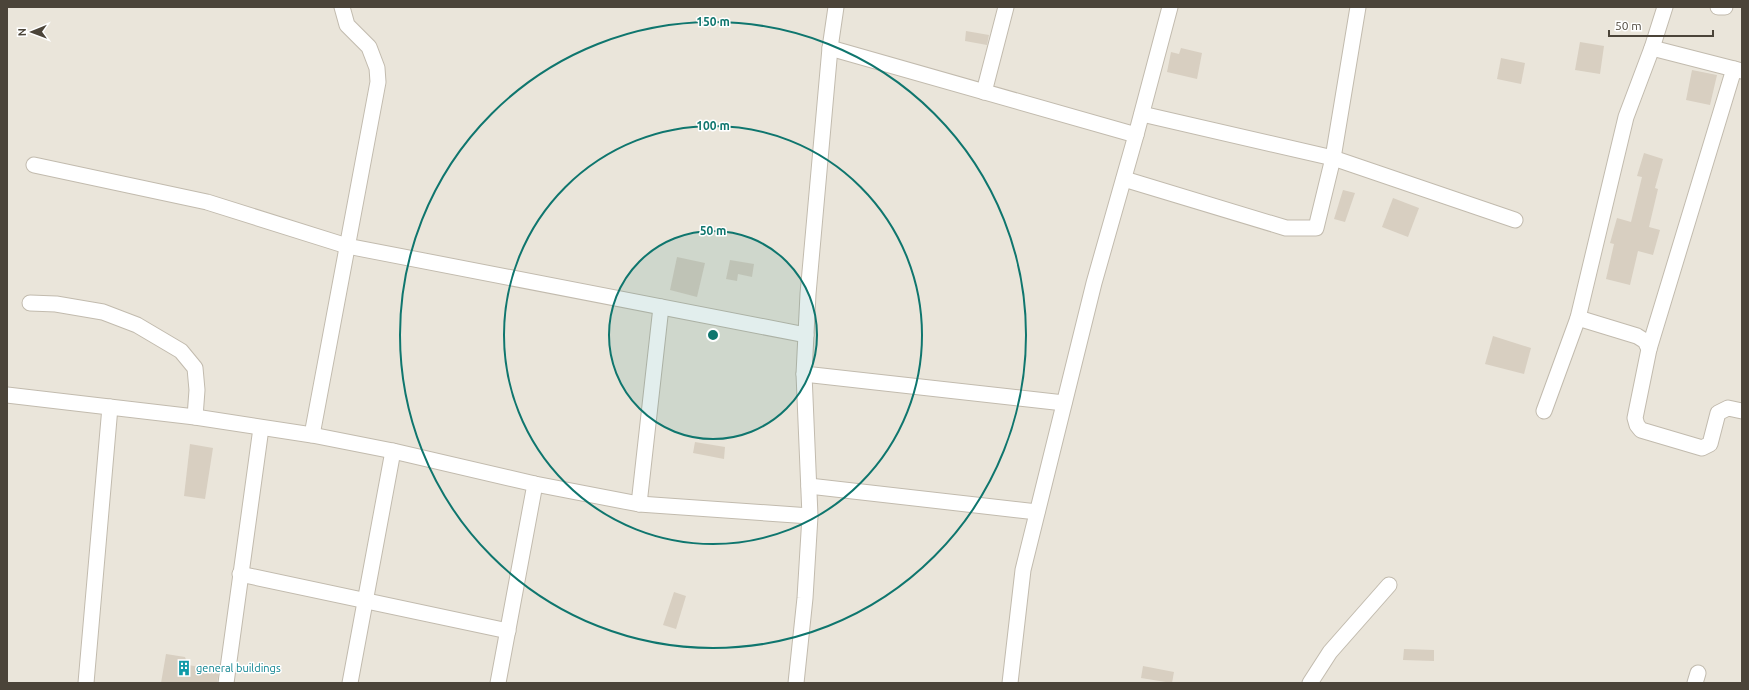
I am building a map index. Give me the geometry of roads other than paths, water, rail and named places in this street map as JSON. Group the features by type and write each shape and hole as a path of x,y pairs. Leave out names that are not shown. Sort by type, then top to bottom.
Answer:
{"street":[{"path":"312,435 378,82 377,68 369,47 347,25 342,7"},
{"path":"796,683 805,598 810,516 804,374 808,294 830,48 836,7"},
{"path":"984,92 1006,7"},
{"path":"1010,683 1023,570 1094,283 1142,114 1170,7"},
{"path":"1124,179 1286,228 1316,228 1333,158 1358,7"},
{"path":"1544,411 1578,318 1626,117 1652,48 1665,7"},
{"path":"1718,7 1725,7"},
{"path":"830,48 1136,135"},
{"path":"1652,48 1738,70 1650,349 1635,418 1637,425 1641,430 1702,448 1710,444 1718,413 1728,408 1742,411"},
{"path":"1142,114 1333,158 1515,220"},
{"path":"34,165 207,202 347,246 806,335"},
{"path":"30,303 56,304 103,312 137,325 181,350 195,368 197,390 196,417"},
{"path":"639,504 661,307"},
{"path":"1578,318 1637,336 1645,341 1650,349"},
{"path":"804,374 1064,403"},
{"path":"7,395 196,417 312,435 393,451 535,484 639,504 810,516"},
{"path":"86,683 110,407"},
{"path":"226,683 261,428"},
{"path":"350,683 393,451"},
{"path":"498,683 535,484"},
{"path":"809,486 1037,512"},
{"path":"240,574 508,631"},
{"path":"1310,683 1330,652 1389,585"}],"place":[{"name":"general buildings","path":"184,668"}]}
